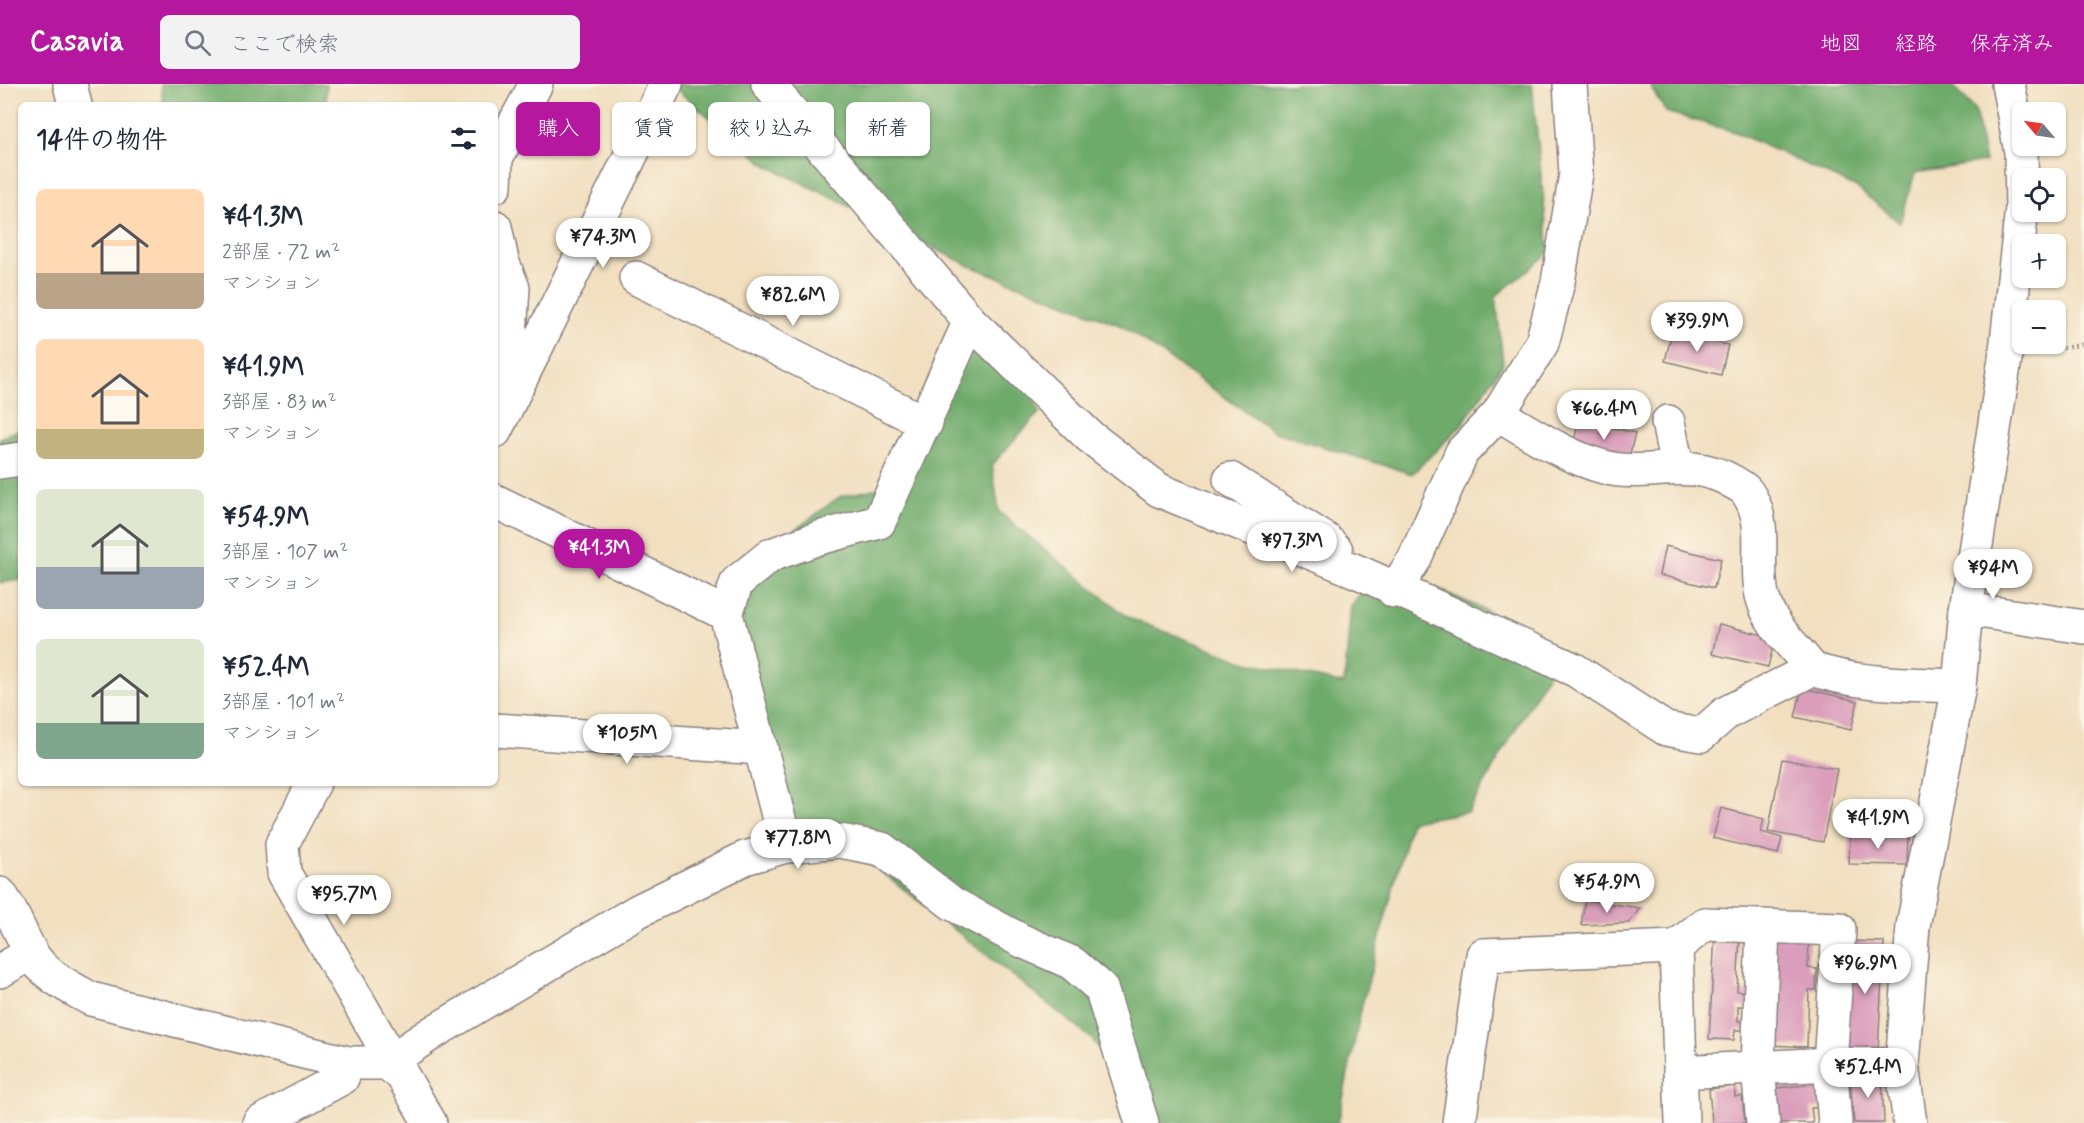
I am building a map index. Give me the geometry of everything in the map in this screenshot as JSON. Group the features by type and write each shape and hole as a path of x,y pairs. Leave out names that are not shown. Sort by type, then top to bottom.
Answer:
{"street":[{"path":"70,84 74,102"},
{"path":"498,154 536,84"},
{"path":"500,421 666,84"},
{"path":"768,84 970,321 1089,436 1159,490 1363,574 1394,591 1575,670 1666,729 1701,735 1726,712 1812,669"},
{"path":"1394,591 1414,560 1462,452 1498,414 1542,343 1558,282 1576,174 1570,84"},
{"path":"1910,1123 1902,1065 1913,926 1959,686 1966,609 2005,359 2022,208 2020,152 2008,84"},
{"path":"498,242 502,261 513,288 500,421"},
{"path":"636,278 926,423"},
{"path":"786,846 726,614 737,582 771,555 819,538 879,522 926,423 970,321"},
{"path":"1498,414 1565,452 1604,468 1637,471 1677,467 1721,475 1746,490 1758,512 1763,598 1777,629 1812,669 1832,676 1880,683 1959,686"},
{"path":"1668,422 1677,467"},
{"path":"0,462 18,459"},
{"path":"1230,479 1326,540 1363,574"},
{"path":"498,502 726,614"},
{"path":"1966,609 2084,627"},
{"path":"498,730 761,748"},
{"path":"312,786 282,844 284,873 380,1039 387,1063 402,1075 430,1123"},
{"path":"0,894 15,914 31,953 58,981 91,999 348,1063 387,1063 432,1032 638,911 745,858 786,846 840,841 882,849 953,904 1020,940 1072,963 1101,988 1142,1123"},
{"path":"1460,1123 1483,955 1676,947 1705,924 1839,929 1830,1064 1835,1123"},
{"path":"1763,926 1758,1068 1763,1123"},
{"path":"1676,947 1682,1123"},
{"path":"0,971 31,953"},
{"path":"259,1123 342,1078 348,1063"},
{"path":"1680,1072 1830,1064 1902,1065"}],"path":[{"path":"2005,359 2084,345"}],"green space":[{"path":"161,84 326,84 326,102 163,102"},
{"path":"670,84 1532,84 1549,253 1496,296 1503,364 1461,426 1412,474 1275,432 1122,326 970,266 766,165 755,156 834,156 834,102 708,102 708,116 696,106 696,102 691,102"},
{"path":"1649,84 1951,84 1975,110 1985,162 1915,173 1900,223 1857,188 1735,132 1666,112"},
{"path":"972,333 1020,372 1040,412 992,465 999,512 1129,618 1244,661 1344,684 1351,606 1382,564 1489,612 1550,670 1468,812 1411,821 1362,1005 1338,1123 1155,1123 1092,1039 877,868 794,828 742,728 743,604 795,530 839,497 910,481"},
{"path":"18,430 18,580 0,583 0,438"}],"building":[{"path":"1672,332 1728,345 1721,375 1665,361"},
{"path":"1579,420 1635,433 1628,462 1572,449"},
{"path":"1665,546 1721,559 1714,588 1659,575"},
{"path":"1719,624 1775,638 1768,667 1712,654"},
{"path":"1802,688 1858,701 1851,730 1795,717"},
{"path":"1782,759 1837,769 1823,842 1768,832"},
{"path":"1721,808 1764,819 1761,832 1782,838 1778,854 1713,838"},
{"path":"1850,834 1908,835 1907,865 1849,864"},
{"path":"1585,900 1640,908 1629,923 1581,925"},
{"path":"1715,934 1740,935 1737,991 1756,992 1755,1007 1738,1006 1738,1021 1753,1021 1752,1030 1735,1030 1734,1040 1709,1039"},
{"path":"1773,935 1809,936 1808,968 1817,969 1816,990 1809,990 1807,1047 1769,1045"},
{"path":"1852,941 1884,942 1878,1050 1847,1049"},
{"path":"1882,1075 1884,1123 1854,1123 1850,1078"},
{"path":"1826,1083 1828,1107 1811,1108 1813,1123 1779,1123 1776,1088"},
{"path":"1735,1086 1735,1097 1742,1096 1745,1123 1712,1123 1709,1089"}]}
